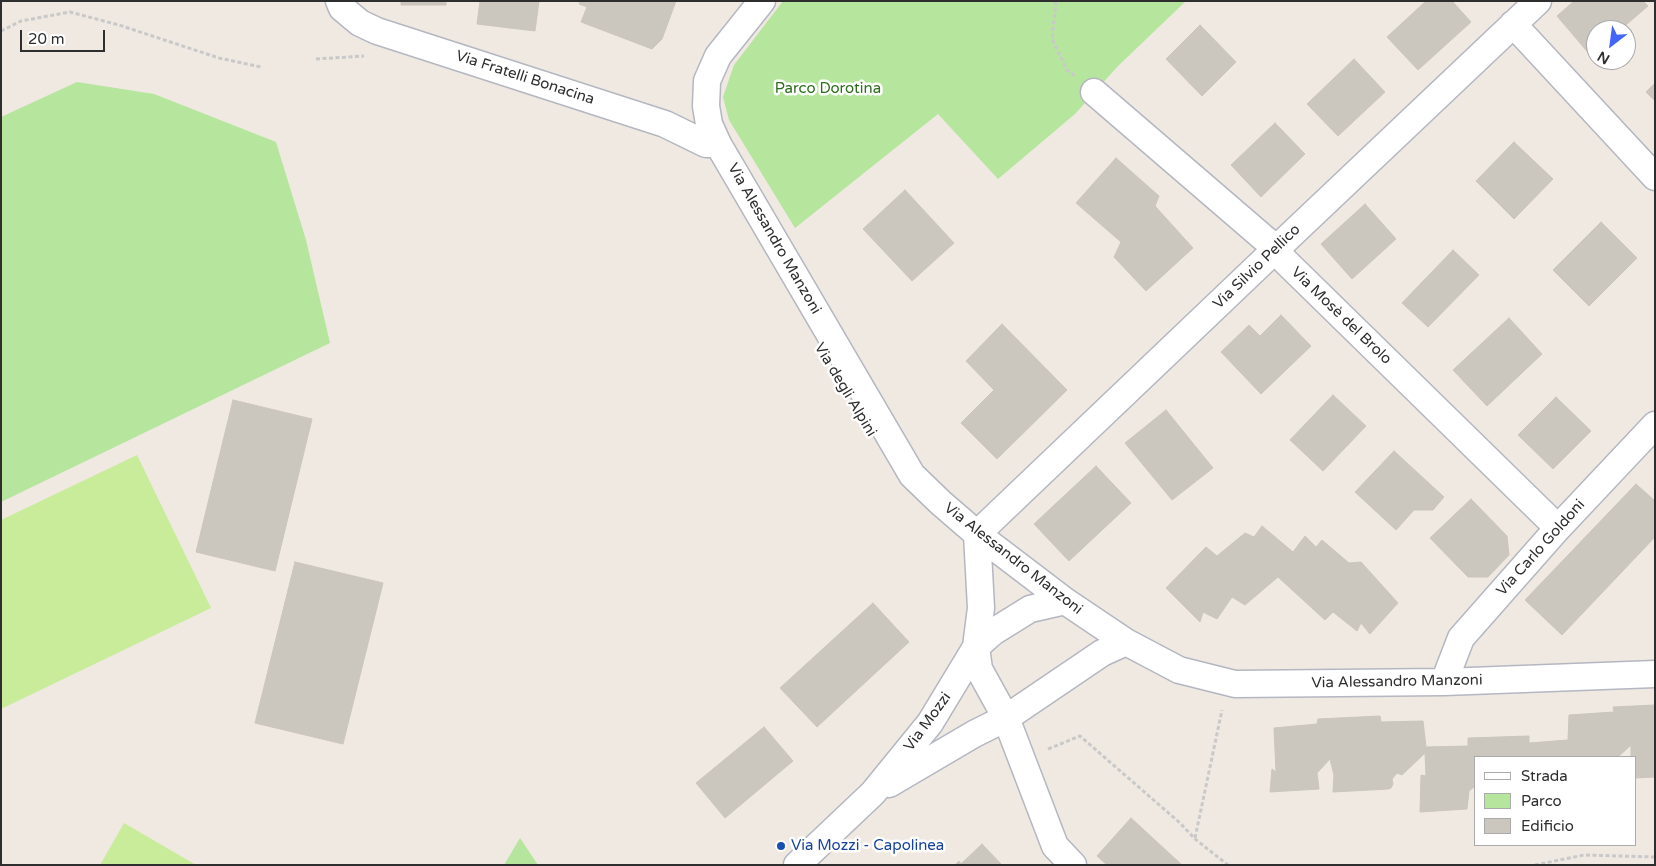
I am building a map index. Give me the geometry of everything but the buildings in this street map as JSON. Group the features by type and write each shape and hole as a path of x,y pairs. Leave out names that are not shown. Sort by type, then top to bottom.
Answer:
{"street":[{"name":"Via Fratelli Bonacina","path":"338,1 342,8 360,23 377,31 664,124 706,144 718,144"},
{"name":"Via Alessandro Manzoni","path":"762,1 718,56 707,81 706,106 709,124 718,144 912,475 940,503 977,534 1065,601 1126,642 1179,670 1234,684 1444,682 1655,674"},
{"name":"Via Silvio Pellico","path":"977,534 1538,1"},
{"path":"1513,24 1655,177"},
{"name":"Via Mosè del Brolo","path":"1094,92 1266,240 1274,250 1558,528"},
{"name":"Via Carlo Goldoni","path":"1444,682 1461,638 1558,528 1655,425"},
{"name":"Via Mozzi","path":"977,534 981,608 976,647 979,669 1006,718"},
{"name":"Via Mozzi","path":"796,865 874,793 930,723 976,647 993,632 1030,608 1065,601"},
{"name":"Via Mozzi","path":"874,793 974,734 1006,718 1102,653 1126,642"},
{"path":"1006,718 1055,846 1073,865"}],"path":[{"path":"1056,1 1052,39 1067,70 1094,92"},
{"path":"1,31 21,21 70,12 119,25 219,58 261,67"},
{"path":"316,59 368,56"},
{"path":"1195,839 1223,708"},
{"path":"1022,760 1080,736 1180,823 1195,839 1228,865"},
{"path":"1535,865 1584,855 1655,857"}],"green space":[{"name":"Parco Dorotina","path":"783,1 1186,1 1117,67 1075,114 998,179 938,114 795,228 729,120 723,97 734,65"},
{"path":"77,82 154,94 276,142 306,240 330,343 1,502 1,117"},
{"path":"137,455 211,608 1,709 1,520"},
{"path":"124,823 196,865 100,865"},
{"path":"520,838 538,865 504,865"}],"place":[{"name":"Via Mozzi - Capolinea","path":"781,846"}]}
